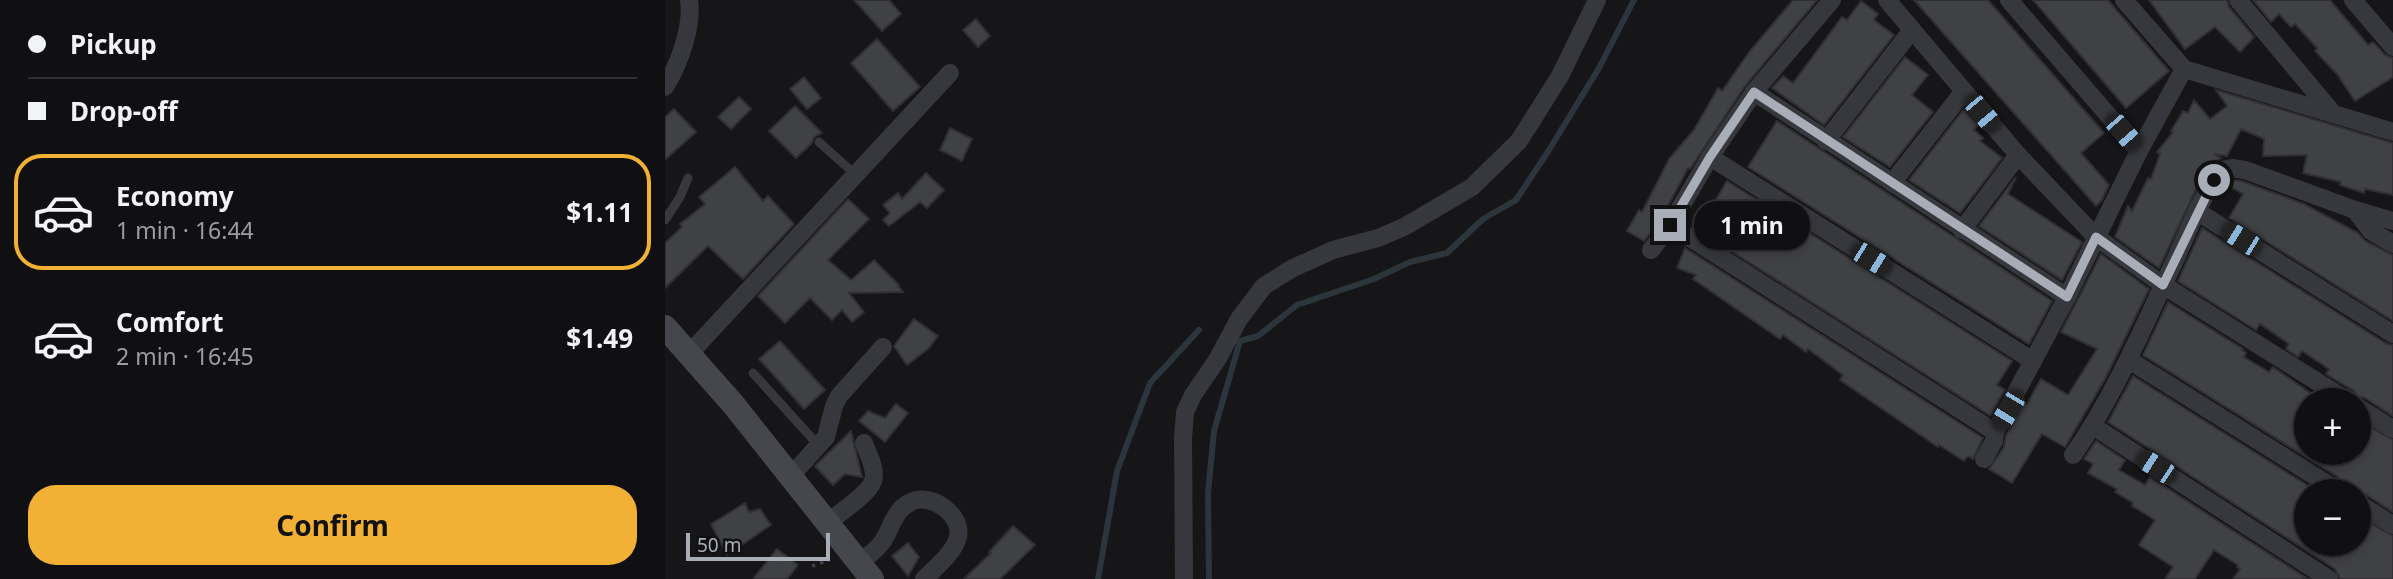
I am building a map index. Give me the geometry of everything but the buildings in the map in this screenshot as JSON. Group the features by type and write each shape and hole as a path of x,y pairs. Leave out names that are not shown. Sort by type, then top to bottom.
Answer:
{"main road":[{"path":"665,327 733,404 865,571"}],"street":[{"path":"665,87 677,67 688,23 689,0"},
{"path":"1184,579 1185,412 1239,319 1264,286 1293,268 1333,250 1378,238 1404,227 1472,187 1519,141 1560,76 1597,0"},
{"path":"1651,250 1670,225 1710,157 1754,92 1832,0"},
{"path":"1887,0 2018,155 2096,237 2163,285 2327,388"},
{"path":"2009,0 2139,151"},
{"path":"2125,0 2184,69 2393,132"},
{"path":"2238,0 2332,112"},
{"path":"2353,0 2393,47"},
{"path":"1826,141 1912,30"},
{"path":"1984,459 1994,441 1995,432 2067,297 2139,151 2184,69"},
{"path":"688,355 950,73"},
{"path":"1754,92 2067,297"},
{"path":"1892,183 1964,92"},
{"path":"1962,230 2018,155"},
{"path":"1710,157 2033,361"},
{"path":"2073,455 2093,426 2129,360 2198,212 2222,170 2245,170 2355,211 2393,221"},
{"path":"2355,211 2371,231 2393,244"},
{"path":"2198,212 2393,334"},
{"path":"1670,225 1995,432"},
{"path":"790,477 827,437 838,396 883,347"},
{"path":"2129,360 2319,479"},
{"path":"2371,415 2393,429"},
{"path":"2093,426 2329,579"},
{"path":"827,523 869,489 874,480 865,443"},
{"path":"865,571 883,542 894,517 902,508 921,499 934,501 954,518 959,528 957,541 924,579"},
{"path":"2371,511 2393,525"}],"lane":[{"path":"819,142 856,175"},
{"path":"665,220 680,197 688,178"},
{"path":"753,373 819,446"}],"waterway":[{"path":"1209,579 1208,493 1214,431 1240,341 1258,336 1297,305 1374,279 1410,262 1447,253 1483,219 1516,200 1599,68 1634,0"},
{"path":"1098,579 1117,471 1150,383 1199,330"}],"route":[{"path":"1670,225 1710,157 1754,92 2067,297 2096,237 2163,285 2214,180"}]}
